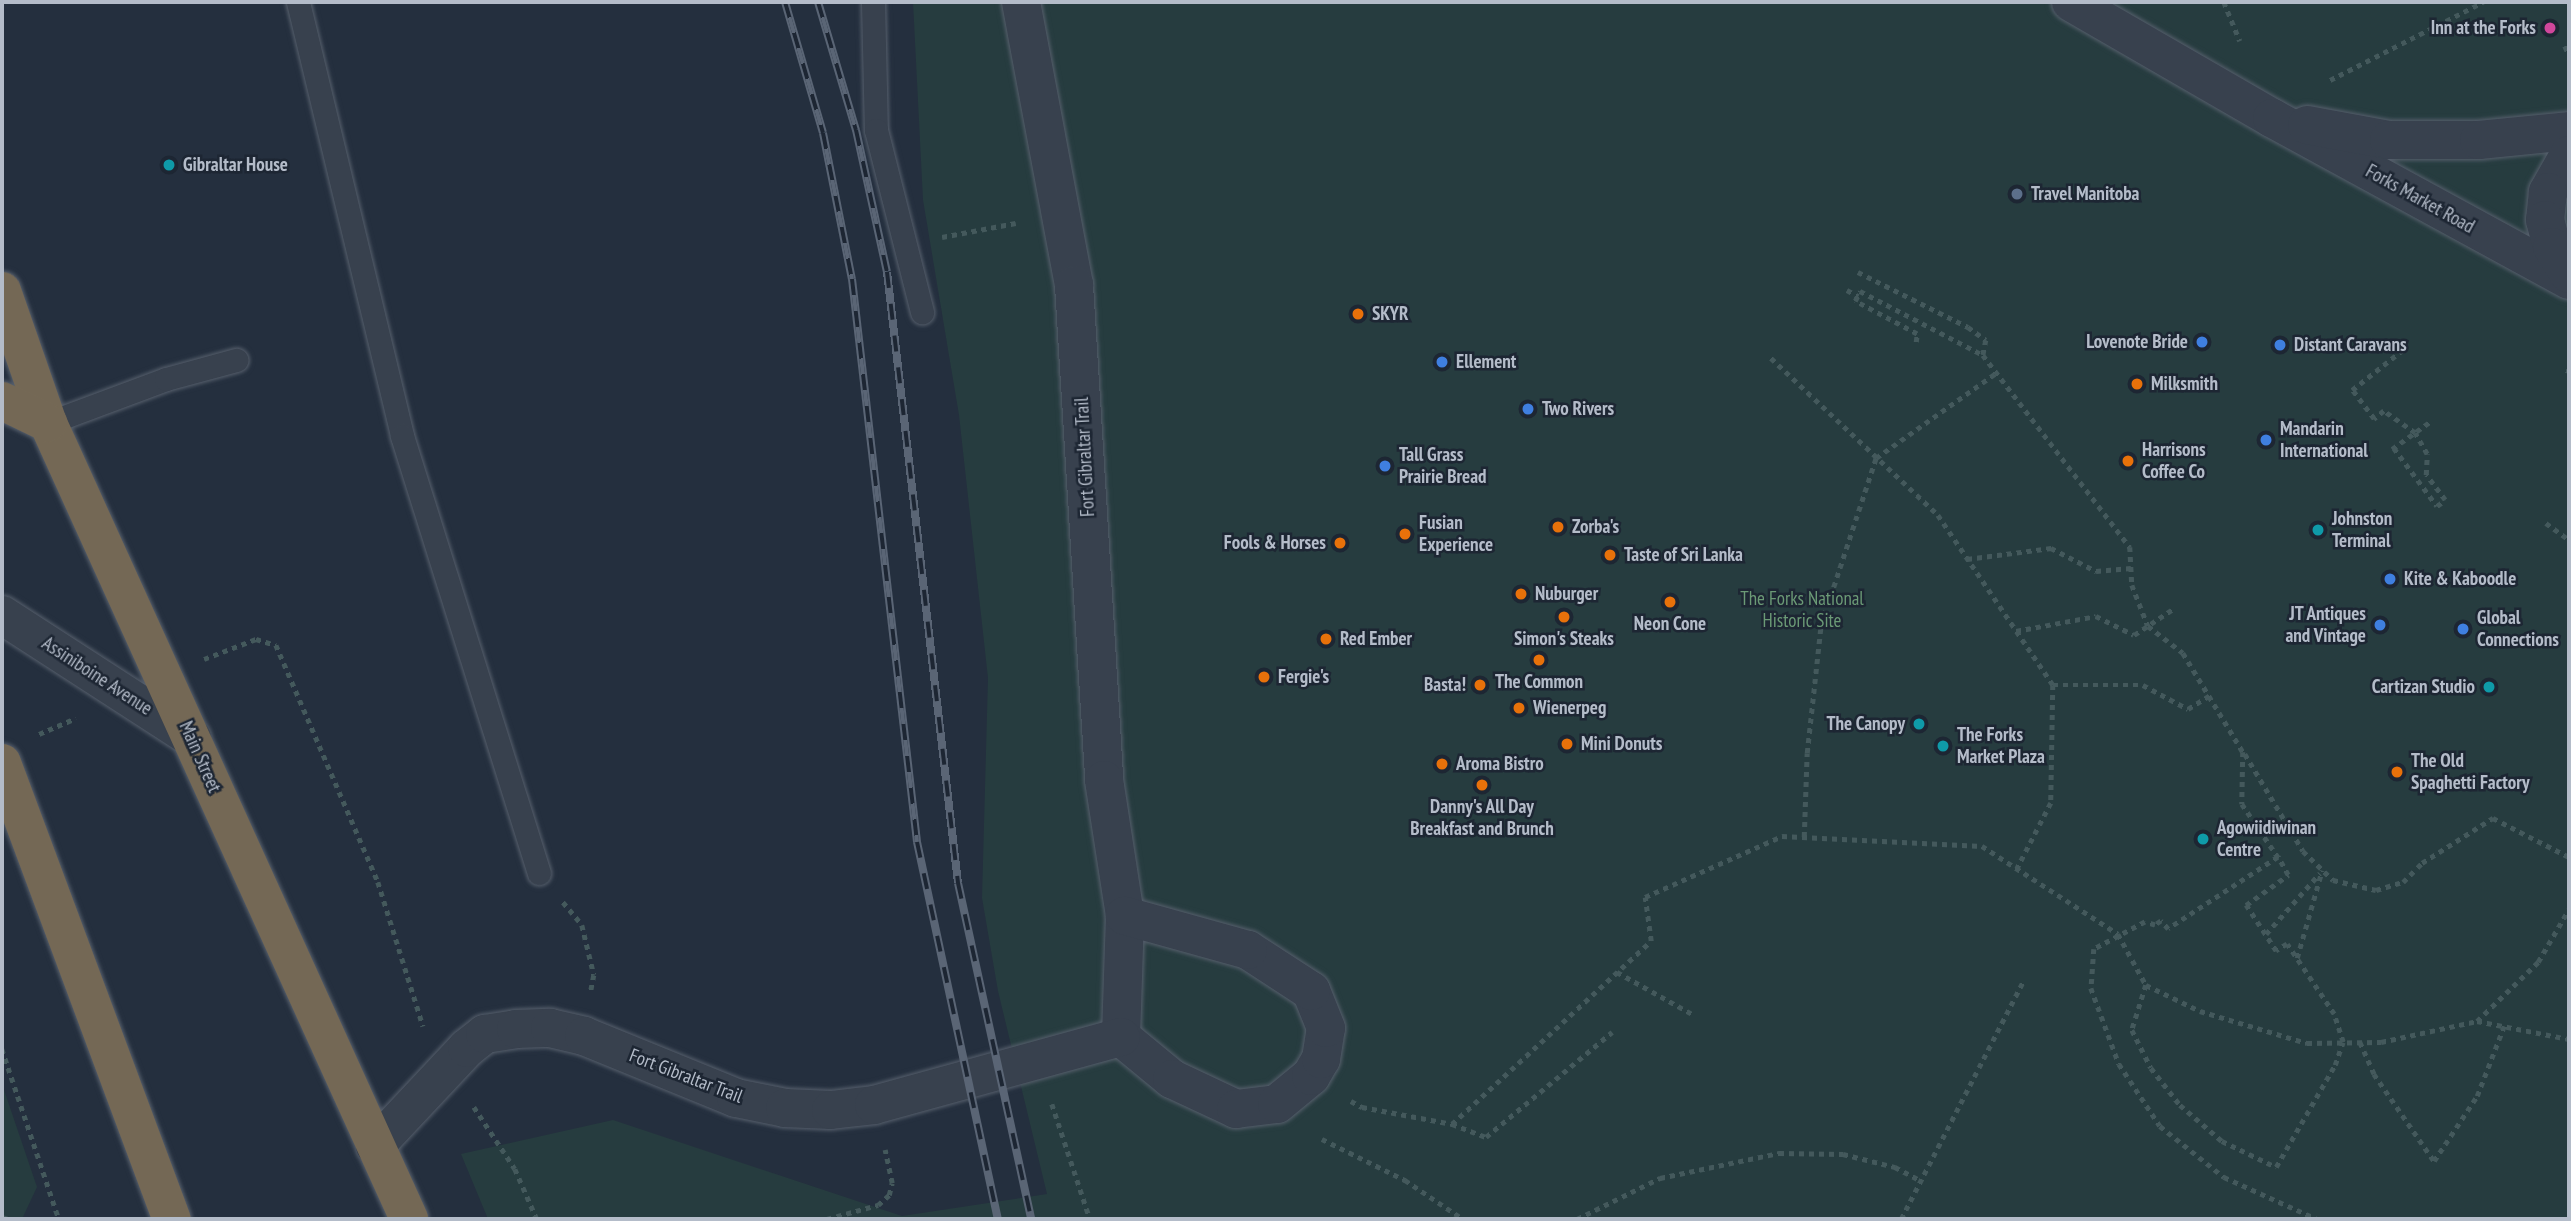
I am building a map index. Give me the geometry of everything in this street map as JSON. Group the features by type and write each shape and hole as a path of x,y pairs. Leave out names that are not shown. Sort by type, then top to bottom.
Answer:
{"highway":[{"name":"Main Street","path":"2,290 48,423 409,1219"},
{"path":"2,401 48,423"},
{"path":"2,763 172,1219"}],"street":[{"name":"Fort Gibraltar Trail","path":"375,1146 449,1065 485,1034 550,1028 584,1036 736,1098 785,1108 874,1105 1121,1037 1125,916 1104,780 1074,285 1021,2"},
{"name":"Forks Market Road","path":"2071,2 2272,118 2569,280"},
{"name":"Forks Market Road","path":"2272,118 2389,140 2479,140 2569,131"},
{"path":"2569,155 2548,192 2545,220 2552,247 2569,274"},
{"name":"Assiniboine Avenue","path":"2,615 191,738"},
{"path":"1121,1037 1172,1079 1236,1109 1277,1104 1311,1076 1321,1059 1326,1028 1311,991 1248,950 1125,916"}],"lane":[{"path":"299,2 402,436 539,873"},
{"path":"873,2 876,130 922,312"},
{"path":"48,423 166,379 236,360"}],"path":[{"path":"2224,2 2240,41"},
{"path":"2326,82 2483,2"},
{"path":"2565,46 2569,55"},
{"path":"943,237 1061,213"},
{"path":"1857,272 1968,327 1986,341 1983,355"},
{"path":"1847,290 1858,296"},
{"path":"1916,342 1917,334 1855,301 1860,291 1983,355 2130,547 2132,585 2148,626 2183,653 2303,851 2333,880 2376,890 2403,882 2422,863 2493,818 2569,857"},
{"path":"2404,349 2352,390 2374,419 2384,411 2416,433 2427,454 2426,475 2445,500 2437,506 2393,449 2416,433 2431,421"},
{"path":"1770,358 1938,515 2053,685 2051,803 2017,869"},
{"path":"1804,837 1807,753 1821,625 1876,458 1996,373"},
{"path":"2546,523 2569,540"},
{"path":"1967,559 2051,548 2096,571 2131,568"},
{"path":"2016,631 2096,616 2134,635 2173,609"},
{"path":"224,649 256,639 276,645 378,882 422,1023"},
{"path":"2053,685 2143,685 2188,709 2209,696"},
{"path":"2146,985 2132,1030 2151,1068 2180,1105 2222,1141 2276,1167 2336,1065 2343,1042 2334,1014 2287,944 2276,951 2246,905 2288,874 2242,804 2243,752"},
{"path":"1452,1124 1651,941 1645,897 1782,836 1982,846 2118,934 2146,985 2200,1011 2307,1043 2381,1042 2477,1021 2569,1039"},
{"path":"2278,858 2168,929 2161,921 2155,925 2145,922 2094,949 2091,988 2119,1064 2160,1126 2224,1177 2317,1219"},
{"path":"2266,934 2322,870"},
{"path":"2297,959 2322,870"},
{"path":"539,873 582,925 594,975 584,1036"},
{"path":"2477,1021 2538,962 2569,909"},
{"path":"1617,972 1694,1014"},
{"path":"1900,1219 2023,982"},
{"path":"2360,1042 2374,1074 2434,1161 2477,1096 2504,1026"},
{"path":"1311,1076 1362,1107 1452,1124 1486,1137 1612,1032"},
{"path":"2,1052 59,1219"},
{"path":"1048,1090 1090,1219"},
{"path":"473,1105 515,1169 537,1219"},
{"path":"827,1219 878,1205 889,1195 890,1170 874,1105"},
{"path":"1322,1139 1405,1180 1463,1219"},
{"path":"1577,1219 1660,1178 1779,1153 1843,1154 1895,1167 1921,1181"},
{"path":"50,1219 56,1211"},
{"path":"2,1217 8,1219"}],"green space":[{"name":"The Forks National Historic Site","path":"913,2 2569,2 2569,1219 488,1219 461,1154 613,1120 902,1216 1047,1194 998,991 982,898 988,678 959,415 923,200"},
{"path":"2,1084 37,1187 22,1219 2,1219"}],"railway":[{"path":"785,2 823,133 852,279 917,842 998,1219"},
{"path":"818,2 856,130 887,272 958,883 1031,1219"}],"place":[{"name":"Inn at the Forks","path":"2550,28"},
{"name":"Gibraltar House","path":"169,165"},
{"name":"Travel Manitoba","path":"2017,194"},
{"name":"SKYR","path":"1358,314"},
{"name":"Lovenote Bride","path":"2202,342"},
{"name":"Distant Caravans","path":"2280,345"},
{"name":"Ellement","path":"1442,362"},
{"name":"Milksmith","path":"2137,384"},
{"name":"Two Rivers","path":"1528,409"},
{"name":"Mandarin International","path":"2266,440"},
{"name":"Harrisons Coffee Co","path":"2128,461"},
{"name":"Tall Grass Prairie Bread","path":"1385,466"},
{"name":"Zorba's","path":"1558,527"},
{"name":"Johnston Terminal","path":"2318,530"},
{"name":"Fusian Experience","path":"1405,534"},
{"name":"Fools & Horses","path":"1340,543"},
{"name":"Taste of Sri Lanka","path":"1610,555"},
{"name":"Kite & Kaboodle","path":"2390,579"},
{"name":"Nuburger","path":"1521,594"},
{"name":"Neon Cone","path":"1670,602"},
{"name":"Simon's Steaks","path":"1564,617"},
{"name":"JT Antiques and Vintage","path":"2380,625"},
{"name":"Global Connections","path":"2463,629"},
{"name":"Red Ember","path":"1326,639"},
{"name":"The Common","path":"1539,660"},
{"name":"Fergie's","path":"1264,677"},
{"name":"Basta!","path":"1480,685"},
{"name":"Cartizan Studio","path":"2489,687"},
{"name":"Wienerpeg","path":"1519,708"},
{"name":"The Canopy","path":"1919,724"},
{"name":"Mini Donuts","path":"1567,744"},
{"name":"The Forks Market Plaza","path":"1943,746"},
{"name":"Aroma Bistro","path":"1442,764"},
{"name":"The Old Spaghetti Factory","path":"2397,772"},
{"name":"Danny's All Day Breakfast and Brunch","path":"1482,785"},
{"name":"Agowiidiwinan Centre","path":"2203,839"}]}
